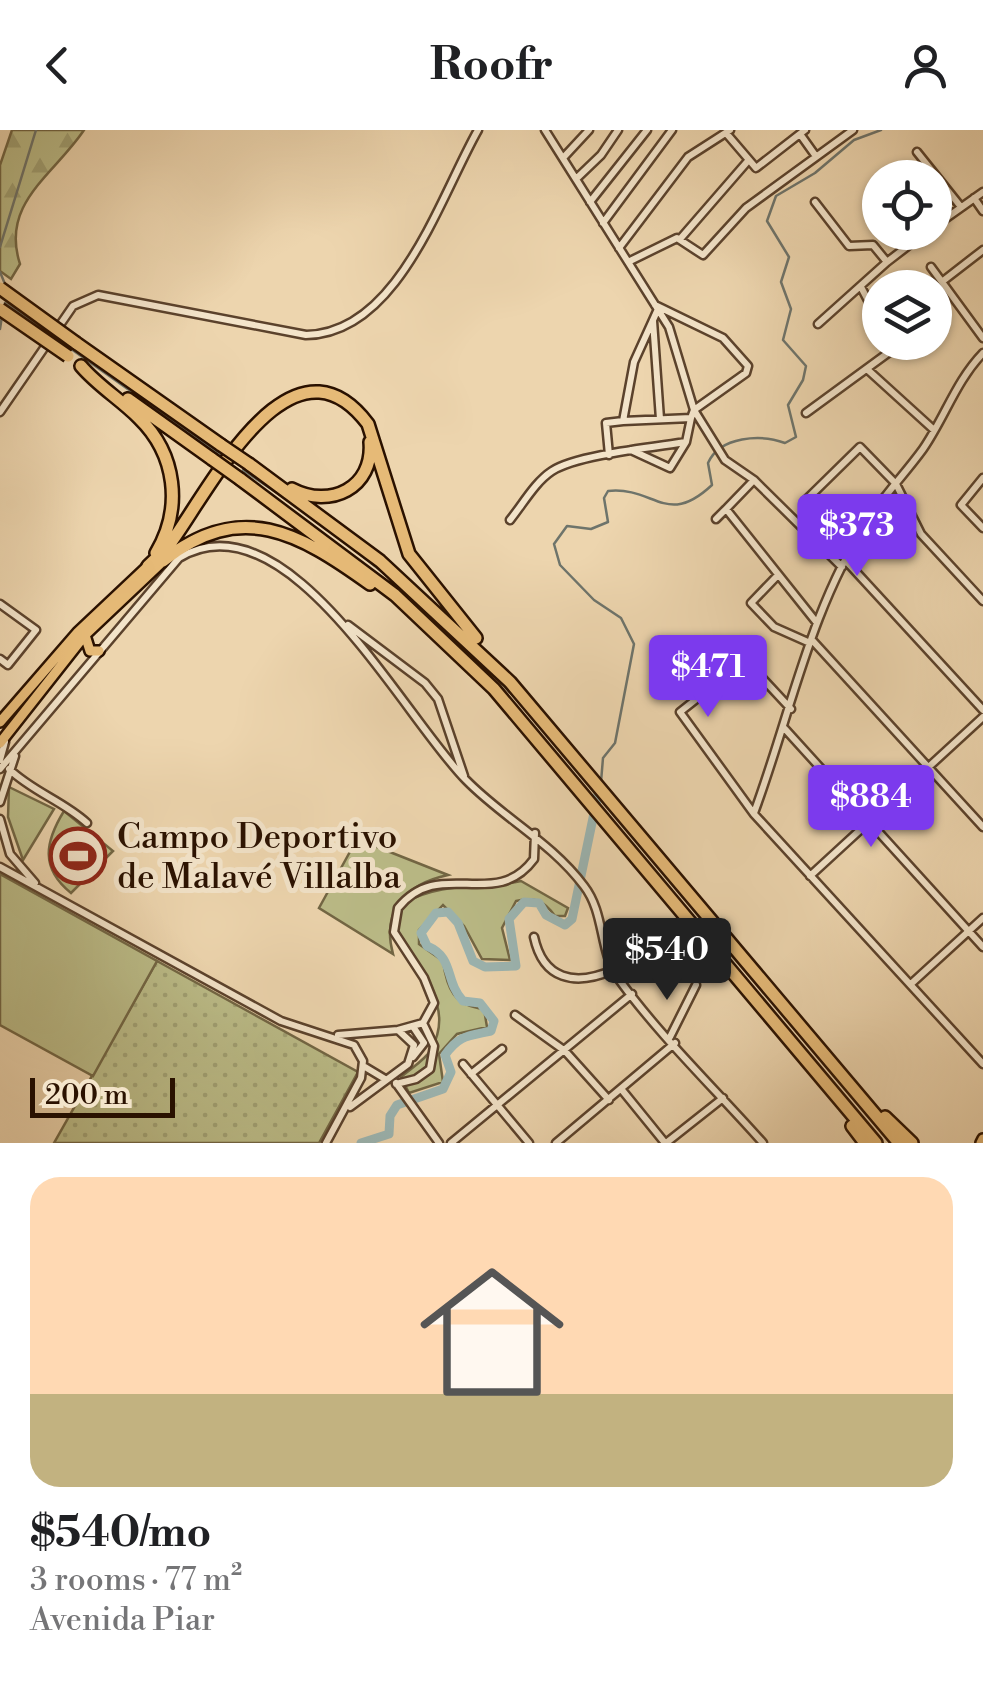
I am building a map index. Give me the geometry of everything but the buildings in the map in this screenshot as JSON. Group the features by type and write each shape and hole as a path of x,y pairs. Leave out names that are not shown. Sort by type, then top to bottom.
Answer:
{"highway":[{"path":"0,288 380,560 469,640 550,725"},
{"path":"0,310 320,535 458,653 569,772 876,1143"},
{"path":"82,366 150,428 169,463 173,492 169,526 154,565"},
{"path":"154,565 270,408 301,393 337,397 355,409 372,432 402,537 420,572 899,1143"},
{"path":"154,565 262,424 290,402 321,396 343,404 359,418 371,443 362,478 327,499 298,492 249,464"},
{"path":"154,565 186,542 222,529 280,531 344,565 458,653"},
{"path":"807,1062 865,1143"},
{"path":"856,1091 912,1143"}],"main road":[{"path":"0,743 85,636 154,565"},
{"path":"0,722 102,607 154,565"},
{"path":"85,636 90,650 100,651"}],"street":[{"path":"0,412 73,306 98,294 306,335 321,335 352,324 402,273 478,130"},
{"path":"545,130 672,336 694,410 725,460 754,480 844,564 983,714 810,876"},
{"path":"551,138 559,130"},
{"path":"563,158 589,130"},
{"path":"576,179 601,155 618,130"},
{"path":"590,202 647,130"},
{"path":"603,223 672,130"},
{"path":"680,238 703,256 746,208 854,130"},
{"path":"619,248 688,157 728,131 747,162 756,168 802,132 816,154"},
{"path":"917,152 961,207"},
{"path":"628,262 680,238 747,162"},
{"path":"952,214 983,192"},
{"path":"974,198 983,212"},
{"path":"816,202 850,246 873,245 887,262"},
{"path":"818,324 903,250"},
{"path":"952,274 982,252"},
{"path":"952,295 983,338"},
{"path":"623,421 634,362 656,307"},
{"path":"632,450 670,468 686,442 694,410 746,374 748,366 724,338 656,307"},
{"path":"652,318 660,420"},
{"path":"754,814 816,623 844,564 867,522 934,430 962,376 983,352"},
{"path":"806,413 878,360"},
{"path":"868,370 934,430"},
{"path":"609,456 606,424 690,418"},
{"path":"510,520 547,474 558,467 686,442"},
{"path":"805,501 857,446 896,484 921,534 983,601"},
{"path":"983,478 961,504 983,528"},
{"path":"716,519 754,480"},
{"path":"726,509 816,623"},
{"path":"0,802 4,769 18,750 179,558 213,543 250,548 425,683 448,723 464,777"},
{"path":"778,575 751,602 774,627 810,641 980,817 983,828"},
{"path":"0,604 36,630 8,666 0,659"},
{"path":"335,616 464,777 534,833 584,886 596,906 613,970 762,1143"},
{"path":"791,709 750,666 720,690 709,689 680,712 754,814 983,1064"},
{"path":"0,760 14,725"},
{"path":"785,728 983,947"},
{"path":"4,769 32,789 68,806 87,823"},
{"path":"0,819 16,864 47,894"},
{"path":"331,1036 398,1030 422,1023 433,1008 432,995 394,932 398,908 438,883 494,886 510,881 525,872 537,848 534,833"},
{"path":"0,858 6,853 6,840"},
{"path":"537,848 548,849"},
{"path":"0,868 281,1022 349,1042 375,1077 393,1082 424,1075 434,1056 422,1023"},
{"path":"912,983 983,918"},
{"path":"534,937 539,960 555,974 586,976 613,970"},
{"path":"556,1143 622,1090 673,1040 696,985"},
{"path":"451,1143 632,994"},
{"path":"515,1015 565,1051 609,1100"},
{"path":"342,1115 393,1082 422,1049 422,1035 412,1027"},
{"path":"398,1030 412,1041 414,1057"},
{"path":"361,1055 368,1034"},
{"path":"422,1049 434,1056"},
{"path":"471,1074 502,1049"},
{"path":"463,1064 529,1143"},
{"path":"328,1142 364,1066"},
{"path":"393,1082 439,1143"},
{"path":"622,1090 666,1143 724,1098"}],"green space":[{"path":"12,130 84,130 24,207 17,224 20,264 11,279 0,271 0,165"},
{"path":"9,787 54,809 23,860 8,817"},
{"name":"Campo Deportivo de Malavé Villalba","path":"64,811 113,851 71,893 54,874 49,854 53,833"},
{"path":"357,839 448,875 420,885 400,901 391,924 393,954 319,908"},
{"path":"0,874 157,961 93,1076 0,1025"},
{"path":"521,881 568,908 565,916 555,916 538,901 516,901 502,928 510,960 482,959 464,926 443,905 419,930 419,944 443,961 454,994 466,1004 484,1009 487,1027 457,1034 439,1054 443,1082 409,1093 401,1077 431,1050 439,1012 434,996 399,939 397,925 405,902 449,888"},
{"path":"157,961 358,1072 319,1143 54,1143"}],"waterway":[{"path":"0,247 36,130"},
{"path":"601,782 603,758 615,743 634,644 621,618 594,600 560,565 554,544 567,526 591,529 608,522 604,498 608,491 683,503 712,485 708,463 722,447 753,438 785,443 796,437 788,405 803,380 806,366 783,340 791,309 781,282 789,257 767,221 776,196 815,173 854,140 881,130"},
{"path":"0,272 7,289"},
{"path":"5,303 46,331"},
{"path":"0,329 2,316"},
{"path":"57,339 221,455"},
{"path":"243,470 304,511"},
{"path":"346,543 391,579"},
{"path":"488,669 520,703"},
{"path":"361,1143 389,1134 390,1116 397,1105 443,1089 451,1072 445,1055 450,1048 460,1040 491,1031 494,1021 480,1003 463,1001 446,963 427,946 421,933 436,913 448,912 458,923 473,961 485,967 516,966 509,919 524,902 539,903 546,915 565,925 572,919 598,794"}],"place":[{"name":"Campo Deportivo de Malavé Villalba","path":"78,856"}]}
